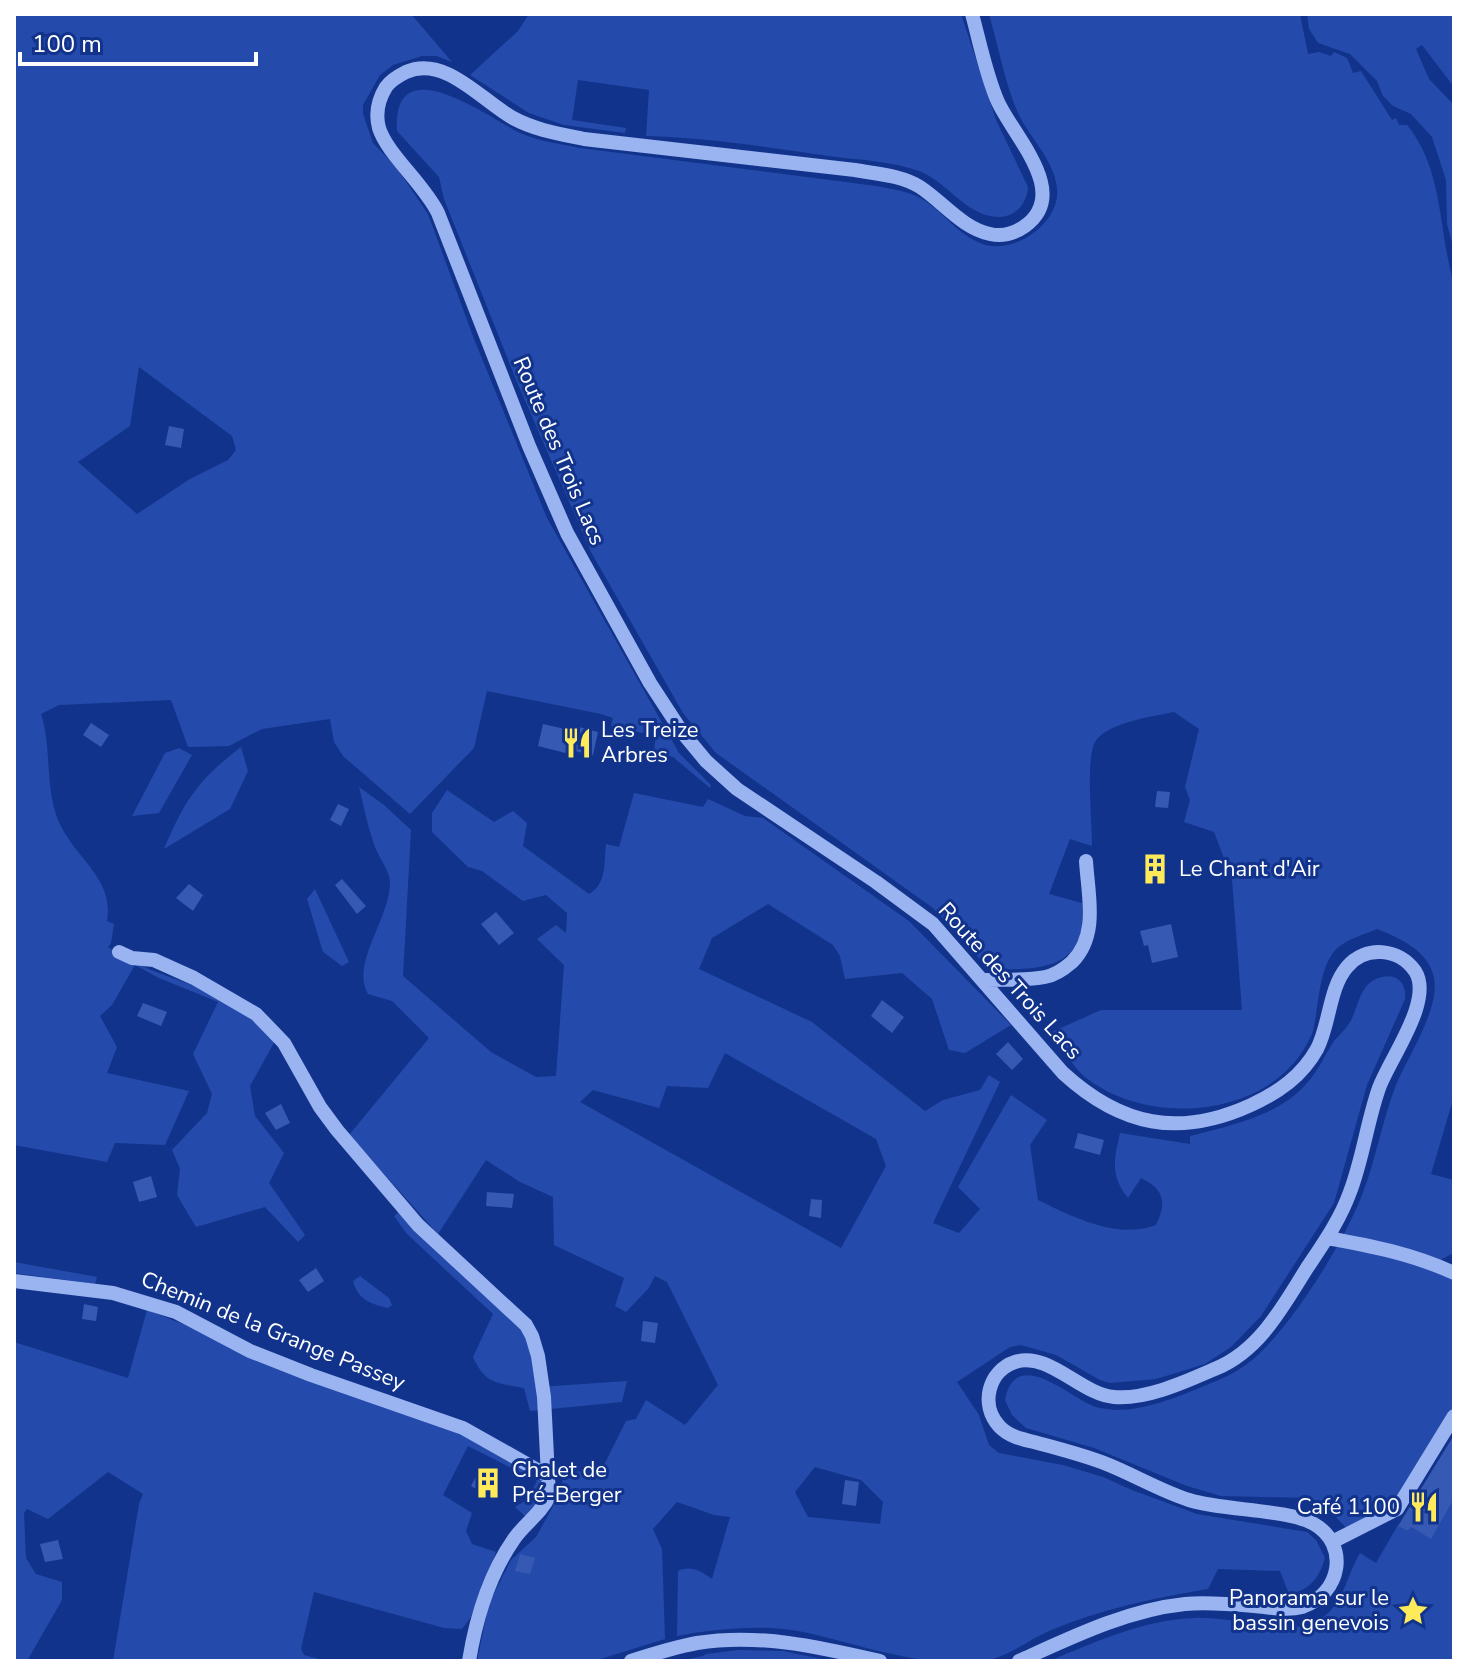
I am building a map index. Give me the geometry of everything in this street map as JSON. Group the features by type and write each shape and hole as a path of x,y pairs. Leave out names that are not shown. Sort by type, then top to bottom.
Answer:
{"street":[{"name":"Route des Trois Lacs","path":"972,14 997,101 1037,168 1042,183 1041,202 1036,215 1028,224 1007,235 990,234 974,228 917,185 896,177 584,139 548,131 514,118 458,80 434,68 410,70 391,81 378,105 377,117 384,139 424,188 438,213 529,446 567,533 671,716 693,747 721,776 913,908 948,940 1063,1073 1084,1092 1112,1109 1144,1121 1189,1124 1215,1120 1275,1093 1293,1080 1318,1046 1339,981 1354,960 1366,954 1389,953 1404,960 1418,975 1420,998 1381,1085 1349,1195 1327,1238 1265,1330 1242,1354 1223,1366 1139,1395 1115,1397 1092,1392 1039,1363 1019,1361 996,1375 988,1399 994,1420 1014,1437 1074,1452 1188,1500 1220,1509 1306,1520 1323,1531 1332,1542"},
{"path":"983,980 1046,977 1059,973 1076,957 1086,943 1090,926 1086,861"},
{"path":"125,954 154,960 194,978 256,1014 284,1043 320,1107 337,1130 418,1225 526,1325 532,1336 544,1397 550,1487 546,1503 514,1539 490,1583 469,1661"},
{"path":"1327,1238 1402,1253 1454,1273"},
{"name":"Chemin de la Grange Passey","path":"14,1281 113,1293 176,1312 275,1361 463,1428 548,1476"},
{"path":"1019,1661 1148,1611 1216,1603 1287,1608 1303,1606 1321,1595 1334,1576 1338,1557 1332,1542 1397,1509 1454,1416"},
{"path":"631,1661 699,1643 762,1640 809,1645 880,1661"}],"shaded area":[{"path":"14,14 411,14 452,62 436,56 422,56 393,65 380,75 363,105 373,143 396,167 428,214 474,339 547,518 679,753 711,785 710,788 673,757 654,750 656,736 611,726 613,718 601,714 487,691 474,748 410,814 343,756 334,742 330,719 262,729 229,746 188,747 171,700 59,705 41,714 47,743 50,788 57,817 106,895 107,921 114,924 108,947 134,962 224,999 276,1039 250,1086 255,1116 284,1153 269,1183 305,1235 298,1242 265,1207 196,1227 177,1195 180,1169 172,1150 207,1113 212,1094 193,1054 218,1002 135,965 112,1005 100,1016 117,1047 107,1073 189,1091 165,1145 115,1143 107,1162 14,1145","holes":["139,367 232,436 236,450 228,460 190,479 137,514 78,462 130,426"]},
{"path":"529,14 961,14 996,120 1028,187 1025,199 1019,209 997,217 975,211 929,176 897,165 738,143 646,136 649,90 578,80 572,120 626,128 625,133 564,125 529,113 470,75 518,31"},
{"path":"989,14 1300,14 1308,54 1319,52 1331,56 1334,52 1347,58 1353,73 1361,71 1392,120 1396,118 1399,125 1407,125 1419,143 1434,181 1454,284 1454,1096 1431,1174 1454,1180 1454,1253 1440,1260 1454,1278 1454,1409 1383,1522 1355,1537 1329,1510 1311,1498 1221,1496 1187,1486 1094,1448 1026,1428 1012,1415 1005,1400 1011,1384 1019,1377 1031,1376 1057,1385 1096,1407 1117,1410 1139,1408 1221,1379 1242,1368 1262,1351 1313,1286 1362,1195 1396,1085 1432,1004 1434,978 1426,960 1404,941 1377,929 1343,944 1328,961 1312,1034 1300,1055 1280,1076 1256,1092 1229,1102 1200,1108 1141,1104 1113,1094 1089,1080 1073,1064 1052,1032 1101,1010 1242,1010 1232,879 1214,832 1184,822 1190,800 1185,787 1199,729 1174,712 1118,726 1099,737 1094,744 1090,765 1092,846 1070,839 1049,894 1082,903 1082,924 1074,948 1055,963 990,970 933,908 716,753 683,713 591,552 517,382 444,199 439,177 397,131 400,106 410,93 426,90 445,94 520,133 549,142 900,191 922,199 977,242 998,246 1011,244 1035,232 1044,223 1052,212 1057,188 1051,168 1013,102"},
{"path":"1307,14 1454,14 1454,87 1422,45 1416,49 1429,79 1454,105 1454,250 1447,224 1446,180 1432,137 1411,114 1393,106 1383,96 1377,81 1350,54 1318,43 1309,29"},
{"path":"241,747 248,771 230,809 164,849 194,792 213,770"},
{"path":"179,748 192,755 159,813 132,816 165,753"},
{"path":"359,787 411,830 403,976 491,1052 536,1077 556,1076 564,965 537,939 556,925 566,933 567,913 546,895 523,901 482,871 468,867 432,832 432,813 447,790 494,822 513,811 527,823 523,846 589,894 602,879 606,844 619,847 634,793 703,807 708,799 745,816 763,818 909,921 1011,1025 965,1053 949,1050 932,999 902,973 845,979 840,956 833,945 768,904 712,938 699,969 812,1022 925,1111 943,1100 980,1090 989,1075 1000,1082 933,1223 959,1233 980,1209 958,1187 1011,1095 1047,1120 1030,1145 1038,1200 1080,1219 1111,1228 1141,1229 1156,1225 1162,1203 1155,1187 1141,1178 1128,1198 1118,1182 1115,1159 1120,1133 1190,1144 1190,1136 1253,1118 1283,1104 1315,1073 1334,1041 1350,1022 1369,984 1387,976 1401,982 1405,999 1367,1085 1334,1203 1261,1316 1231,1347 1205,1364 1156,1379 1110,1383 1056,1355 1021,1345 1010,1347 957,1382 979,1415 989,1445 999,1453 1063,1465 1103,1477 1197,1514 1307,1532 1316,1540 1325,1558 1313,1582 1303,1590 1289,1594 1280,1571 1218,1569 1208,1589 1147,1600 1088,1616 983,1661 913,1658 784,1629 737,1628 677,1636 678,1571 692,1569 712,1579 730,1517 714,1515 677,1502 653,1529 662,1549 665,1639 594,1661 477,1661 489,1603 511,1560 536,1537 557,1499 565,1472 601,1471 626,1421 636,1419 646,1400 685,1425 718,1385 667,1282 655,1276 648,1289 626,1312 615,1306 624,1278 554,1245 553,1197 520,1182 486,1160 438,1234 349,1135 429,1038 392,1001 368,994 364,982 367,954 389,895 390,881 373,840","holes":["725,1053 876,1139 886,1166 841,1248 580,1102 593,1090 659,1108 667,1086 708,1088","815,1467 861,1480 883,1502 880,1524 808,1517 795,1492"]},
{"path":"315,889 349,962 342,966 323,952 307,899"},
{"path":"400,1211 519,1326 530,1345 539,1387 627,1381 622,1402 530,1411 524,1388 493,1381 482,1373 473,1357 493,1314 407,1234 394,1216"},
{"path":"14,1262 97,1277 95,1284 14,1273"},
{"path":"360,1276 389,1298 392,1305 388,1308 362,1297 353,1281"},
{"path":"147,1310 456,1431 542,1480 540,1500 526,1517 515,1507 527,1500 537,1481 468,1446 443,1495 472,1513 466,1531 472,1544 496,1552 471,1617 462,1629 444,1628 314,1592 301,1649 304,1655 327,1661 113,1661 143,1494 108,1472 48,1519 27,1509 24,1513 26,1558 36,1574 62,1582 62,1600 27,1661 14,1661 14,1342 128,1378"},
{"path":"1454,1499 1454,1661 1049,1661 1120,1633 1175,1620 1206,1618 1287,1627 1309,1625 1321,1619 1336,1603 1360,1553 1376,1563 1398,1525 1408,1531 1411,1527 1431,1538"},
{"path":"738,1650 783,1651 831,1661 679,1661"}],"building":[{"path":"169,426 184,429 181,448 165,445"},
{"path":"91,723 109,735 101,747 83,735"},
{"name":"Les Treize Arbres","path":"543,724 578,732 579,727 598,732 593,755 574,751 573,755 538,746"},
{"path":"1157,791 1170,792 1168,808 1155,807"},
{"path":"338,804 349,809 341,826 330,820"},
{"name":"Le Chant d'Air","path":"1146,853 1166,855 1163,885 1143,883"},
{"path":"342,879 366,906 357,914 335,885"},
{"path":"189,884 203,895 193,911 176,898"},
{"path":"496,912 514,933 499,945 481,924"},
{"path":"1171,924 1178,957 1152,963 1148,945 1144,946 1140,931"},
{"path":"882,1000 904,1017 892,1033 871,1016"},
{"path":"143,1003 167,1012 161,1026 137,1016"},
{"path":"1008,1042 1023,1059 1012,1070 996,1054"},
{"path":"281,1104 290,1123 276,1130 265,1113"},
{"path":"1078,1133 1104,1140 1100,1155 1074,1148"},
{"path":"151,1176 157,1197 139,1202 133,1182"},
{"path":"487,1192 514,1194 512,1208 486,1206"},
{"path":"811,1199 822,1200 821,1218 809,1216"},
{"path":"316,1268 324,1281 308,1292 299,1280"},
{"path":"84,1304 98,1307 96,1321 82,1319"},
{"path":"643,1321 658,1323 655,1343 641,1341"},
{"path":"1454,1435 1454,1499 1431,1539 1411,1527 1408,1531 1398,1526"},
{"name":"Chalet de Pré-Berger","path":"480,1469 499,1480 490,1497 471,1486"},
{"path":"845,1480 859,1482 856,1506 842,1504"},
{"path":"58,1540 63,1559 45,1562 40,1544"},
{"path":"520,1554 535,1558 530,1574 515,1571"}],"place":[{"name":"Les Treize Arbres","path":"577,743"},
{"name":"Le Chant d'Air","path":"1155,869"},
{"name":"Chalet de Pré-Berger","path":"488,1483"},
{"name":"Café 1100","path":"1424,1507"},
{"name":"Panorama sur le bassin genevois","path":"1413,1611"}]}
